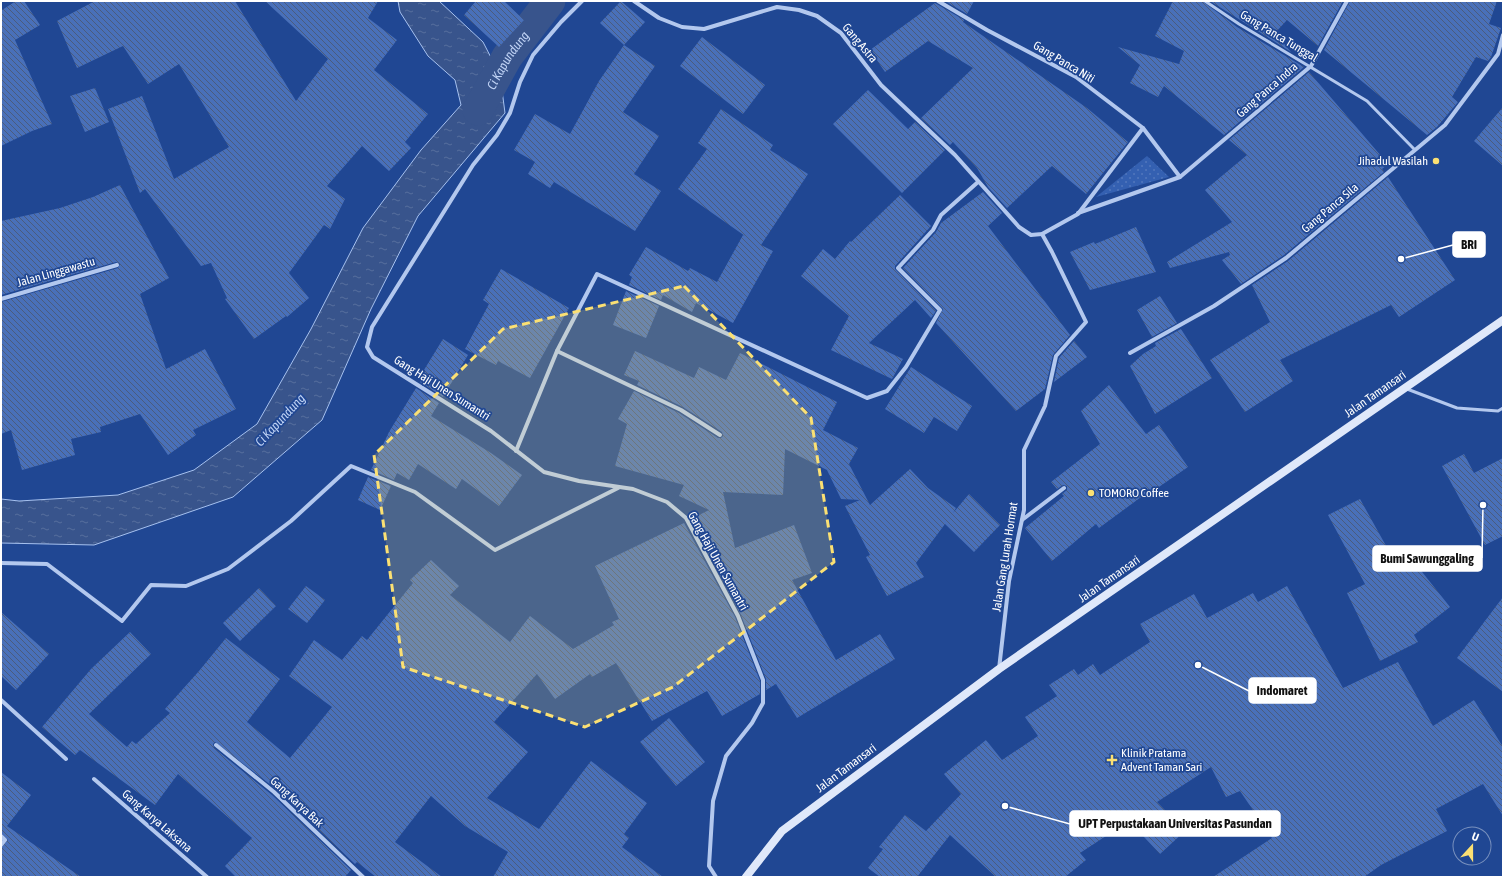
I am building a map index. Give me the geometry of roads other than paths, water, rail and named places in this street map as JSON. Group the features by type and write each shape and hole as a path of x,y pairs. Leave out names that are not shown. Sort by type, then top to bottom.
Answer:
{"main road":[{"name":"Jalan Tamansari","path":"746,877 782,831 999,669 1503,320"}],"street":[{"name":"Gang Haji Unen Sumantri","path":"582,1 561,22 533,55 520,82 510,114 497,135 473,165 372,327 367,347 373,357 491,431 544,472 579,481 633,489 667,502 686,518 738,616 763,680 763,703 752,723 726,756 713,801 708,866 716,877"},
{"name":"Gang Astra","path":"634,1 659,18 682,28 704,29 777,7 800,10 817,16 841,33 881,85 955,156 1019,227 1032,235 1042,234"},
{"name":"Gang Panca Niti","path":"938,1 987,30 1076,77 1143,128 1180,178"},
{"name":"Gang Panca Indra","path":"1180,178 1311,66 1347,1"},
{"name":"Gang Panca Sila","path":"1130,353 1214,306 1286,258 1445,125 1498,54 1503,35"},
{"path":"1078,214 1143,128"},
{"path":"1042,234 1078,214 1180,178"},
{"path":"516,451 556,351 597,274 867,398 887,391 906,367 940,310 898,268 933,230 941,214 978,182"},
{"name":"Jalan Gang Lurah Hormat","path":"999,669 1009,581 1024,510 1024,450 1045,406 1056,356 1086,322 1042,234"},
{"name":"Jalan Linggawastu","path":"1,299 118,265"},
{"path":"556,351 681,410 720,435"},
{"path":"1,563 47,564 122,621 151,585 186,586 228,569 291,521 351,466 415,492 495,550 619,488"},
{"path":"1021,520 1064,488"},
{"path":"1,700 66,759"},
{"name":"Gang Karya Bak","path":"216,745 274,792 363,877"},
{"name":"Gang Karya Laksana","path":"94,779 207,877"},
{"path":"1,836 6,840 1,845"}],"lane":[{"name":"Gang Panca Tunggal","path":"1205,1 1239,24 1367,101 1415,150"},
{"path":"1405,388 1430,399 1457,408 1498,411 1503,408"}],"water":[{"path":"398,1 439,1 483,42 500,75 505,113 418,216 371,309 322,420 233,497 94,545 1,543 1,499 19,501 118,495 194,470 257,424 311,329 363,228 421,150 461,105 455,80 428,56 400,12"}],"waterway":[{"name":"Ci Kapundung","path":"478,110 507,57 550,1"}],"place":[{"name":"Jihadul Wasilah","path":"1436,161"},
{"name":"BRI","path":"1401,259"},
{"name":"TOMORO Coffee","path":"1091,493"},
{"name":"Bumi Sawunggaling","path":"1483,505"},
{"name":"Indomaret","path":"1198,665"},
{"name":"Klinik Pratama Advent Taman Sari","path":"1112,760"},
{"name":"UPT Perpustakaan Universitas Pasundan","path":"1005,806"}]}
